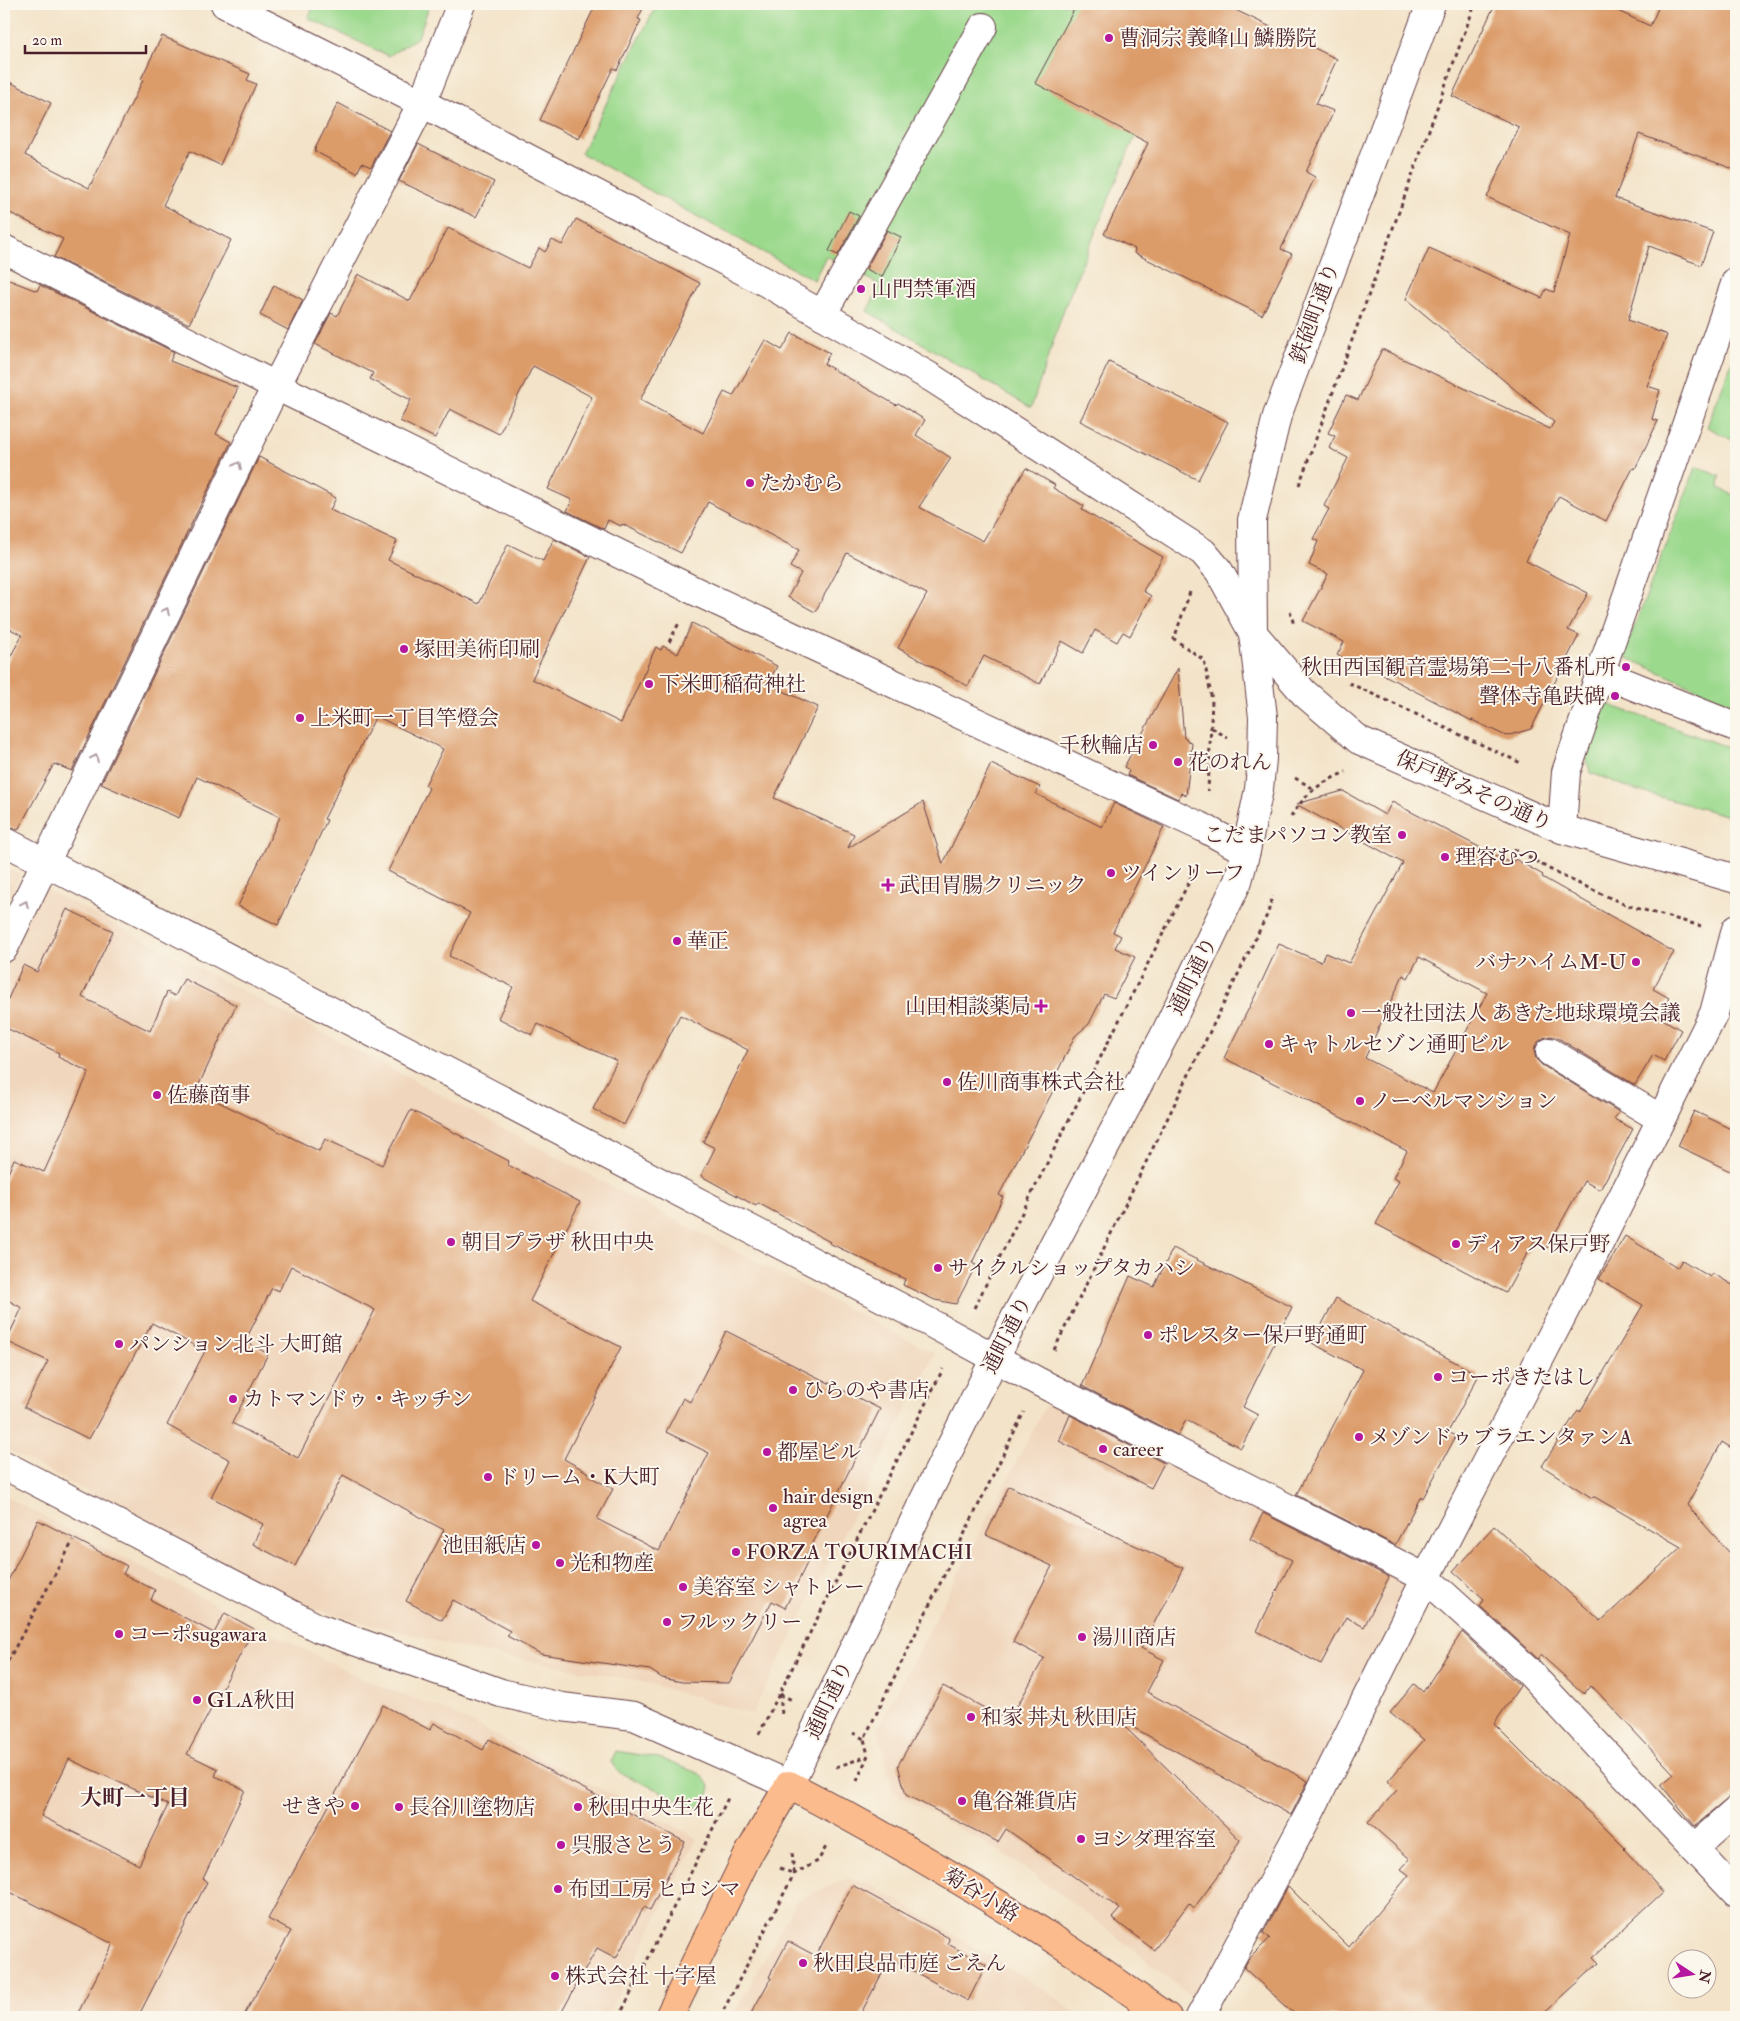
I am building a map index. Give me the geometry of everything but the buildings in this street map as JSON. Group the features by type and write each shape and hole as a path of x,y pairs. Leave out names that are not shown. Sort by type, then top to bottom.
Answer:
{"main road":[{"name":"菊谷小路","path":"789,1785 844,1813 1062,1944 1167,2017"},
{"name":"通町通り","path":"669,2017 749,1853 789,1785"}],"street":[{"path":"225,4 422,103 767,283 932,378 1203,552 1219,571 1254,633"},
{"path":"4,948 276,386 422,103 461,4"},
{"name":"鉄砲町通り","path":"1254,633 1252,520 1277,416 1431,4"},
{"path":"822,315 983,27"},
{"path":"4,248 276,386 694,591 1204,828 1246,851"},
{"path":"1562,829 1566,772 1736,281"},
{"name":"保戸野みその通り","path":"1254,633 1304,693 1360,740 1562,829 1736,880"},
{"name":"通町通り","path":"789,1785 924,1500 995,1358 1164,1036 1238,881 1259,789 1263,717 1254,633"},
{"path":"1600,673 1736,727"},
{"path":"4,841 1039,1382 1426,1578 1527,1670 1736,1893"},
{"path":"1200,2017 1310,1812 1426,1578 1714,1013 1735,932"},
{"path":"1550,1052 1661,1119"},
{"path":"4,1465 318,1628 501,1693 562,1707 634,1716 789,1785"},
{"path":"1694,1848 1736,1811"}],"path":[{"path":"1297,491 1475,4"},
{"path":"620,2017 958,1339 1189,882 1200,854 1204,828 1210,773 1212,700 1204,660 1174,639 1203,552"},
{"path":"1290,610 1295,628"},
{"path":"1346,682 1521,763"},
{"path":"1289,826 1291,817 1304,797 1325,781 1350,771"},
{"path":"1510,846 1560,875 1626,905 1735,932"},
{"path":"720,2017 794,1874 818,1861 844,1813 868,1756 864,1739 1268,913 1272,895"},
{"path":"4,1668 90,1510"}],"shaded area":[{"path":"4,867 20,875 4,909"},
{"path":"42,887 398,1072 646,1205 935,1354 752,1714 644,1682 465,1649 310,1608 4,1448 4,970"},
{"path":"1047,1403 1063,1405 1415,1580 1196,2001 1112,1932 1005,1854 893,1792 878,1728"},
{"path":"4,1496 365,1680 447,1711 697,1838 607,2017 4,2017"},
{"path":"849,1878 871,1884 1043,1989 1080,2017 732,2017 797,1900"}],"green space":[{"path":"315,4 430,4 418,37 389,56 308,18"},
{"path":"657,4 1203,4 1129,150 1064,309 1031,408 867,311 880,285 826,256 814,280 581,153"},
{"path":"1736,351 1736,442 1707,427"},
{"path":"1696,467 1720,476 1719,488 1736,496 1736,706 1623,656"},
{"path":"1601,702 1736,750 1736,818 1635,790 1591,773 1582,750"},
{"path":"616,1751 659,1758 700,1774 710,1786 707,1798 697,1808 618,1772 611,1762"}],"place":[{"name":"曹洞宗 義峰山 鱗勝院","path":"1109,38"},
{"name":"山門禁軍酒","path":"861,289"},
{"name":"たかむら","path":"750,483"},
{"name":"塚田美術印刷","path":"404,649"},
{"name":"秋田西国観音霊場第二十八番札所","path":"1626,667"},
{"name":"下米町稲荷神社","path":"649,684"},
{"name":"聲体寺亀趺碑","path":"1615,696"},
{"name":"上米町一丁目竿燈会","path":"300,718"},
{"name":"千秋輪店","path":"1153,745"},
{"name":"花のれん","path":"1178,762"},
{"name":"こだまパソコン教室","path":"1402,835"},
{"name":"理容むつ","path":"1445,857"},
{"name":"ツインリーフ","path":"1111,873"},
{"name":"武田胃腸クリニック","path":"888,885"},
{"name":"華正","path":"677,941"},
{"name":"バナハイムM-U","path":"1636,962"},
{"name":"山田相談薬局","path":"1041,1006"},
{"name":"一般社団法人 あきた地球環境会議","path":"1351,1013"},
{"name":"キャトルセゾン通町ビル","path":"1269,1044"},
{"name":"佐川商事株式会社","path":"947,1082"},
{"name":"佐藤商事","path":"157,1095"},
{"name":"ノーベルマンション","path":"1360,1101"},
{"name":"朝日プラザ 秋田中央","path":"451,1242"},
{"name":"ディアス保戸野","path":"1456,1244"},
{"name":"サイクルショップタカハシ","path":"938,1268"},
{"name":"ポレスター保戸野通町","path":"1148,1335"},
{"name":"パンション北斗 大町館","path":"119,1344"},
{"name":"コーポきたはし","path":"1438,1377"},
{"name":"ひらのや書店","path":"793,1390"},
{"name":"カトマンドゥ・キッチン","path":"233,1399"},
{"name":"メゾンドゥブラエンタァンA","path":"1359,1437"},
{"name":"career","path":"1103,1449"},
{"name":"都屋ビル","path":"767,1452"},
{"name":"ドリーム・K大町","path":"488,1477"},
{"name":"hair design agrea","path":"773,1508"},
{"name":"池田紙店","path":"536,1545"},
{"name":"FORZA TOURIMACHI","path":"736,1552"},
{"name":"光和物産","path":"560,1563"},
{"name":"美容室 シャトレー","path":"683,1587"},
{"name":"フルックリー","path":"667,1622"},
{"name":"コーポsugawara","path":"119,1634"},
{"name":"湯川商店","path":"1082,1637"},
{"name":"GLA秋田","path":"197,1700"},
{"name":"和家 丼丸 秋田店","path":"971,1717"},
{"name":"亀谷雑貨店","path":"962,1801"},
{"name":"せきや","path":"355,1806"},
{"name":"長谷川塗物店","path":"399,1807"},
{"name":"秋田中央生花","path":"578,1807"},
{"name":"ヨシダ理容室","path":"1081,1839"},
{"name":"呉服さとう","path":"561,1845"},
{"name":"布団工房 ヒロシマ","path":"558,1889"},
{"name":"秋田良品市庭 ごえん","path":"803,1963"},
{"name":"株式会社 十字屋","path":"555,1976"}],"district":[{"name":"大町一丁目","path":"135,1798"}]}
